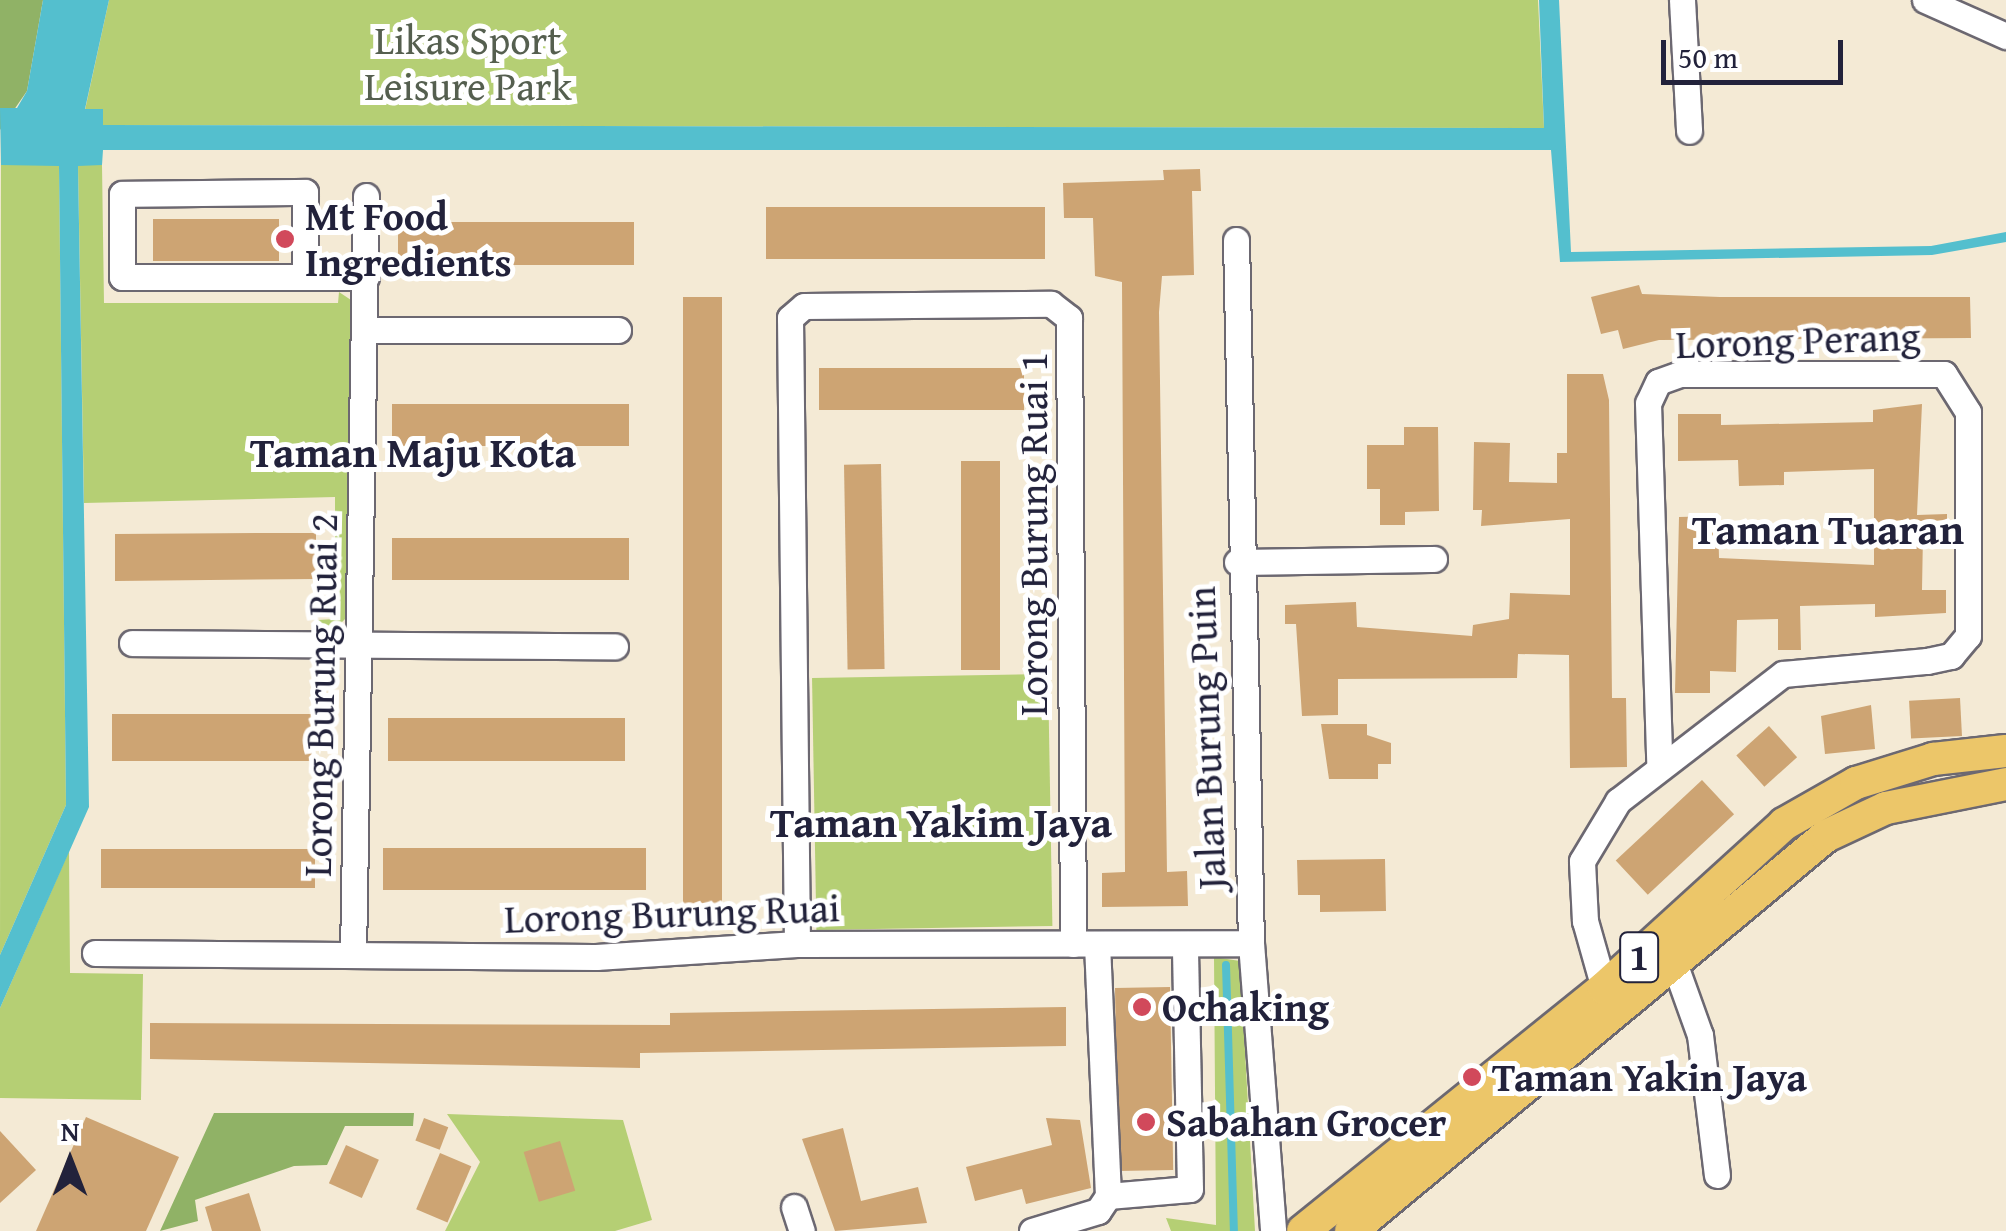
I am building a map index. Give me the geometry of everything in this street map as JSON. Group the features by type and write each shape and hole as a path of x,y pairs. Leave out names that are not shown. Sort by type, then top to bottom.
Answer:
{"main road":[{"name":"1","path":"1304,1231 1604,988 1784,824 1856,783 1933,760 2006,752"},
{"name":"1","path":"1351,1231 1672,957 1826,836 1886,808 2006,784"}],"street":[{"path":"1682,0 1689,132"},
{"path":"1925,0 2006,36"},
{"path":"306,277 305,192 122,194 122,277 306,277 366,277"},
{"name":"Lorong Burung Ruai 2","path":"353,955 366,196"},
{"name":"Jalan Burung Puin","path":"1236,240 1237,562 1250,943 1273,1231"},
{"name":"Lorong Burung Ruai 1","path":"797,944 790,318 804,306 1032,304 1069,318 1085,944"},
{"path":"366,330 618,330"},
{"name":"Lorong Perang","path":"1604,988 1585,920 1585,844 1659,762 1783,674 1927,662 1951,656 1968,636 1968,412 1944,374 1658,382 1648,403 1659,762"},
{"path":"1237,562 1434,559"},
{"path":"132,643 615,646"},
{"name":"Lorong Burung Ruai","path":"95,953 596,957 797,944 1250,943"},
{"path":"1032,1231 1098,1211 1108,1196 1085,944"},
{"path":"1108,1196 1190,1188 1185,944"},
{"path":"1672,957 1700,1035 1717,1175"}],"green space":[{"path":"0,0 43,0 27,91 0,130"},
{"name":"Likas Sport Leisure Park","path":"109,0 1538,0 1544,128 102,125 102,109 85,110"},
{"path":"1,130 1,165 59,165 66,805 0,955"},
{"path":"78,165 102,165 104,303 338,303 339,292 354,302 349,615 339,625 317,629 318,620 335,619 335,497 84,503"},
{"path":"1048,674 1052,926 816,930 812,678"},
{"path":"69,851 70,973 143,974 141,1100 0,1098 0,1008"},
{"path":"1214,957 1240,961 1255,1231 1171,1231 1166,1218 1216,1225"},
{"path":"214,1113 414,1113 413,1126 345,1126 327,1165 294,1166 195,1200 198,1221 160,1231"},
{"path":"447,1114 623,1120 652,1220 615,1231 445,1231 480,1162"}],"water":[{"path":"43,0 109,0 85,109 103,109 103,125 1544,128 1539,0 1559,0 1571,252 1931,246 2006,232 2006,242 1932,255 1560,262 1551,150 103,150 102,165 78,166 89,807 0,1008 0,955 66,805 59,166 1,165 0,108 17,108 27,91"}],"building":[{"path":"1200,169 1201,191 1192,191 1194,275 1162,276 1159,312 1167,872 1187,871 1188,906 1102,907 1102,873 1125,872 1122,282 1095,276 1093,218 1064,218 1063,183 1164,180 1163,170"},
{"path":"766,207 1045,207 1045,259 766,259"},
{"path":"153,219 279,219 279,261 153,261"},
{"path":"398,222 634,222 634,265 398,265"},
{"path":"1639,285 1642,294 1720,297 1970,297 1971,338 1659,340 1623,349 1618,330 1601,334 1591,297"},
{"path":"683,297 722,297 722,911 683,911"},
{"path":"819,368 1024,368 1024,410 819,410"},
{"path":"1567,374 1603,374 1609,400 1612,698 1626,698 1627,767 1570,768 1569,655 1518,654 1517,678 1338,679 1338,715 1302,716 1296,624 1285,624 1285,605 1356,602 1357,627 1472,636 1473,625 1509,619 1510,593 1570,595 1570,519 1481,526 1482,510 1473,510 1474,442 1510,443 1509,482 1557,483 1557,453 1567,453"},
{"path":"392,404 629,404 629,446 392,446"},
{"path":"1922,404 1917,515 1947,514 1947,533 1923,534 1922,590 1946,590 1946,613 1875,617 1875,604 1800,606 1801,650 1778,650 1778,619 1737,620 1736,672 1710,671 1710,693 1675,693 1679,517 1718,516 1719,558 1874,565 1874,469 1784,472 1784,485 1739,486 1738,460 1678,461 1678,414 1721,414 1721,425 1873,422 1873,410"},
{"path":"1404,427 1438,427 1439,511 1405,512 1405,525 1380,525 1380,489 1367,489 1367,445 1404,445"},
{"path":"961,461 1000,461 1000,670 961,670"},
{"path":"881,464 885,669 848,670 844,465"},
{"path":"316,533 316,579 115,581 115,534"},
{"path":"392,538 629,538 629,580 392,580"},
{"path":"1960,698 1962,736 1911,739 1909,701"},
{"path":"1871,705 1875,749 1825,754 1821,716"},
{"path":"112,714 312,714 312,761 112,761"},
{"path":"388,718 625,718 625,761 388,761"},
{"path":"1321,724 1367,724 1367,735 1391,743 1391,764 1378,764 1378,779 1329,779"},
{"path":"1769,726 1797,757 1764,787 1736,755"},
{"path":"1702,780 1734,814 1648,895 1616,860"},
{"path":"383,848 646,848 646,890 383,890"},
{"path":"101,849 315,849 315,888 101,888"},
{"path":"1385,859 1386,911 1320,912 1320,895 1298,895 1297,860"},
{"path":"1170,987 1173,1170 1118,1171 1115,988"},
{"path":"1066,1007 1066,1046 640,1053 640,1068 150,1059 150,1023 670,1025 670,1013"},
{"path":"86,1117 179,1157 146,1231 36,1231"},
{"path":"424,1118 448,1127 440,1150 415,1140"},
{"path":"1046,1118 1080,1120 1091,1188 1026,1204 1022,1189 975,1201 966,1167 1052,1145"},
{"path":"843,1128 861,1201 918,1187 927,1223 835,1231 802,1139"},
{"path":"0,1131 36,1170 0,1203"},
{"path":"560,1141 575,1191 539,1202 524,1152"},
{"path":"346,1145 379,1160 362,1198 329,1183"},
{"path":"440,1153 471,1166 447,1222 416,1209"},
{"path":"249,1193 261,1231 212,1231 205,1207"}],"waterway":[{"path":"1226,965 1234,1231"}],"place":[{"name":"Mt Food Ingredients","path":"285,239"},
{"name":"Ochaking","path":"1142,1007"},
{"name":"Taman Yakin Jaya","path":"1472,1077"},
{"name":"Sabahan Grocer","path":"1146,1122"}],"district":[{"name":"Taman Maju Kota","path":"413,452"},
{"name":"Taman Tuaran","path":"1828,529"},
{"name":"Taman Yakim Jaya","path":"941,822"}]}
